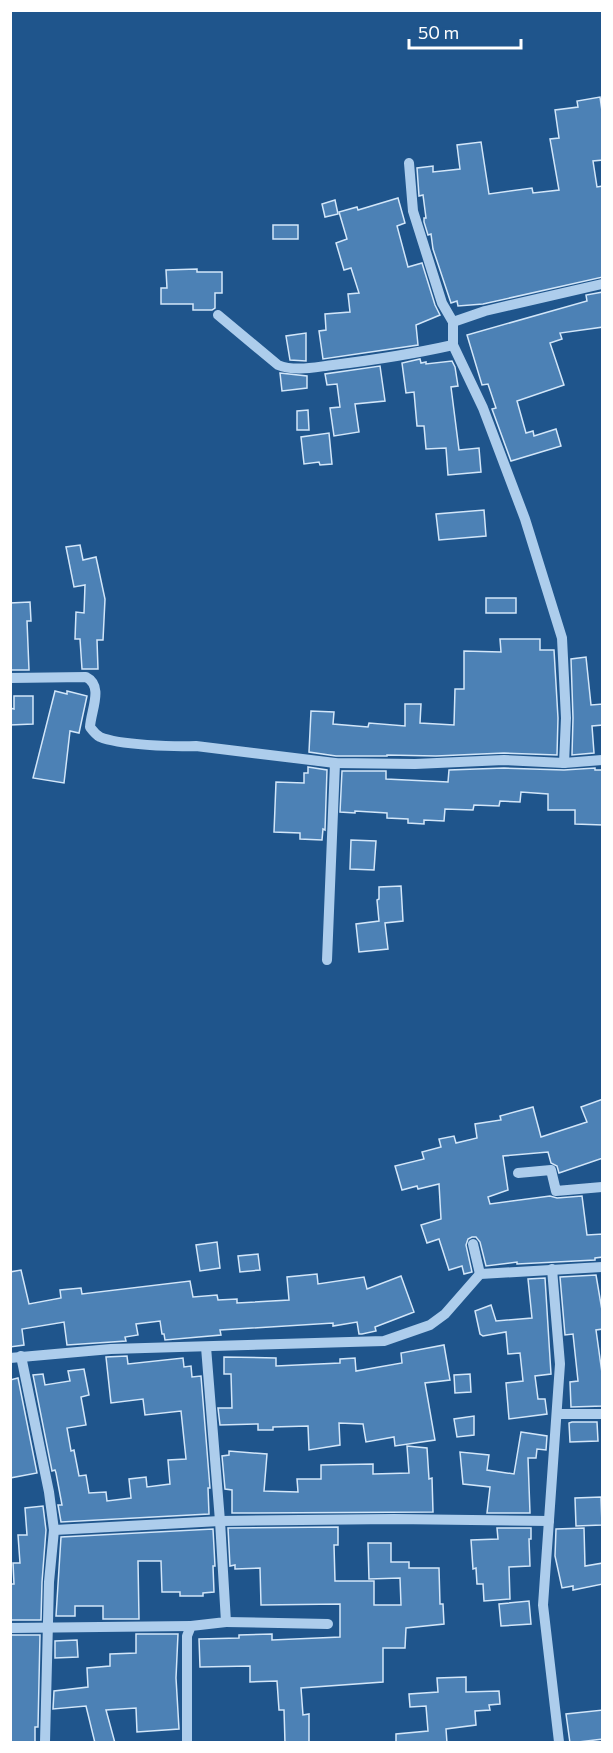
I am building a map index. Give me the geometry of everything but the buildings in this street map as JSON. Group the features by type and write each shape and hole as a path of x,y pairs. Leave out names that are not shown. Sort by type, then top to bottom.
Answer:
{"street":[{"path":"409,163 413,211 442,303 453,322 453,345 483,408 525,519 562,638 566,718 564,762"},
{"path":"453,322 485,311 603,284"},
{"path":"218,315 278,365 286,368 396,357 453,345"},
{"path":"10,678 86,677 92,680 96,689 90,727 94,734 102,738 336,762 415,764 504,759 564,762 603,760"},
{"path":"327,960 336,762"},
{"path":"518,1173 550,1170 556,1191 603,1187"},
{"path":"473,1244 480,1274"},
{"path":"45,1743 49,1582 54,1530 49,1492 16,1357 111,1349 384,1341 430,1325 445,1314 480,1274 603,1267"},
{"path":"552,1269 560,1364 543,1605 559,1743"},
{"path":"206,1347 226,1622"},
{"path":"557,1414 603,1414"},
{"path":"54,1530 220,1521 394,1519 549,1521"},
{"path":"10,1628 191,1626 226,1622 328,1624"},
{"path":"187,1743 187,1636 191,1626"}]}
